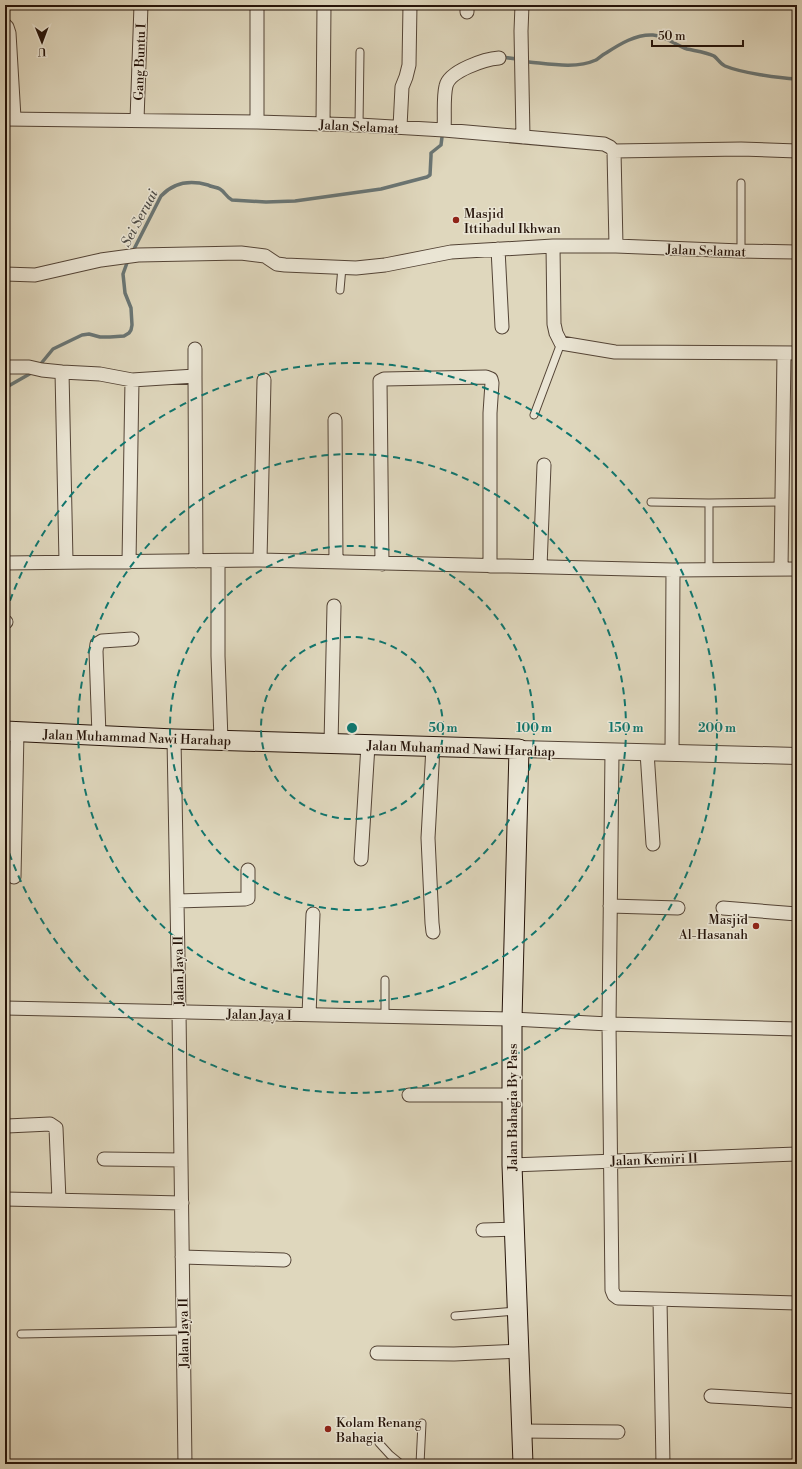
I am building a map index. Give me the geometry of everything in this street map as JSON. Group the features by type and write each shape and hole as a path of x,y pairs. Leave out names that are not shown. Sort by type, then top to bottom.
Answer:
{"main road":[{"name":"Jalan Muhammad Nawi Harahap","path":"11,731 174,739 518,749"},
{"name":"Jalan Bahagia By Pass","path":"518,749 512,1019 512,1165 523,1464"}],"street":[{"name":"Gang Buntu I","path":"137,120 141,5"},
{"path":"257,5 257,122"},
{"path":"323,124 324,5"},
{"path":"400,127 402,87 409,65 410,5"},
{"path":"522,5 523,137"},
{"path":"5,25 8,27 9,33 10,118"},
{"path":"444,130 446,84 452,76 482,60 499,58"},
{"name":"Jalan Selamat","path":"10,118 257,122 400,127 604,144 614,151"},
{"path":"616,246 614,151 741,149 797,151"},
{"name":"Jalan Selamat","path":"5,274 35,275 133,256 241,253 265,256 277,264 356,268 385,265 451,252 553,246 616,246 797,252"},
{"path":"553,246 554,324 556,333 561,343 615,352 797,353"},
{"path":"498,249 502,327"},
{"path":"195,349 196,561"},
{"path":"781,569 784,353"},
{"path":"5,367 35,368 62,372 100,374 132,380 195,376"},
{"path":"62,372 66,561"},
{"path":"382,564 380,381 384,379 486,378 491,379 492,383 490,420 490,566"},
{"path":"129,562 132,380"},
{"path":"260,560 264,380"},
{"path":"334,420 336,562"},
{"path":"540,567 544,465"},
{"path":"5,563 66,561 129,562 260,560 673,570 797,569"},
{"path":"218,561 218,656 221,740"},
{"path":"672,753 673,570"},
{"path":"331,744 334,606"},
{"path":"99,735 97,644 102,641 132,639"},
{"path":"11,731 14,877"},
{"name":"Jalan Jaya II","path":"174,739 185,1464"},
{"path":"361,859 368,745"},
{"path":"433,747 428,838 433,932"},
{"name":"Jalan Muhammad Nawi Harahap","path":"518,749 797,756"},
{"path":"612,752 609,1024 612,1290 614,1295 618,1298 797,1303"},
{"path":"647,752 653,844"},
{"path":"177,901 248,898 248,870"},
{"path":"610,906 678,908"},
{"path":"723,908 797,914"},
{"path":"309,1015 313,914"},
{"name":"Jalan Jaya I","path":"5,1008 512,1019 609,1024 797,1029"},
{"path":"409,1094 512,1095"},
{"path":"7,1126 50,1124 56,1128 59,1200"},
{"name":"Jalan Kemiri II","path":"512,1165 610,1160 797,1154"},
{"path":"104,1159 181,1160"},
{"path":"5,1199 182,1203"},
{"path":"483,1230 514,1229"},
{"path":"182,1257 284,1260"},
{"path":"660,1300 663,1464"},
{"path":"377,1353 454,1354 519,1351"},
{"path":"711,1396 797,1401"},
{"path":"522,1431 618,1432"}],"lane":[{"path":"359,125 360,52"},
{"path":"741,183 741,251"},
{"path":"340,290 342,267"},
{"path":"534,415 561,343"},
{"path":"651,502 782,502"},
{"path":"709,503 710,570"},
{"path":"385,980 386,1016"},
{"path":"455,1316 517,1311"},
{"path":"20,1334 183,1331"},
{"path":"420,1464 422,1423"},
{"path":"379,1443 401,1464"}],"waterway":[{"name":"Sei Seruai","path":"529,62 563,65 588,63 596,60 628,40 640,36 653,35 662,37 687,49 714,56 720,63 732,69 760,75 797,79"},
{"name":"Sei Seruai","path":"501,57 517,59"},
{"name":"Sei Seruai","path":"132,253 161,196 166,191 177,185 183,183 201,183 220,189 232,200 266,202 295,201 381,189 430,175 431,153 441,145 441,133"},
{"name":"Sei Seruai","path":"39,366 53,349 82,335 89,334 100,337 110,337 124,336 129,333 132,325 131,308 125,293 123,274 128,260"},
{"name":"Sei Seruai","path":"5,388 33,372"}],"place":[{"name":"Masjid Ittihadul Ikhwan","path":"456,220"},
{"name":"Masjid Al-Hasanah","path":"756,926"},
{"name":"Kolam Renang Bahagia","path":"328,1429"}]}
